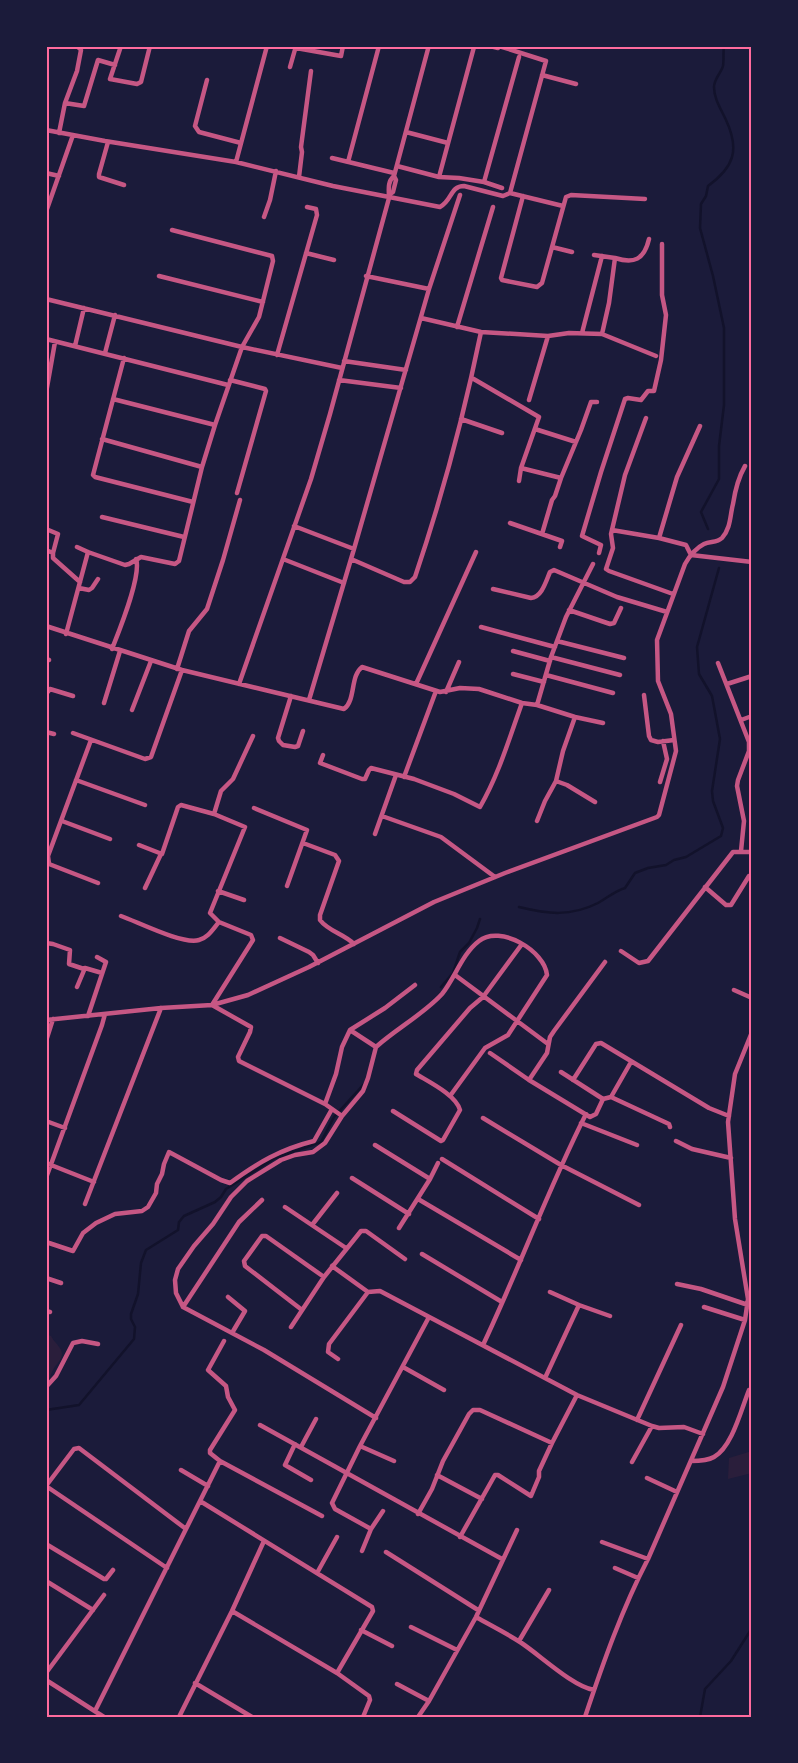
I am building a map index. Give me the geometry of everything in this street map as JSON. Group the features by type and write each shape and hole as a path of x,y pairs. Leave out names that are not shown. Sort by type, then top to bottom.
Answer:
{"street":[{"path":"59,133 65,103 80,60 81,50 77,46"},
{"path":"121,46 110,79 137,84 140,83 150,46"},
{"path":"236,162 267,46"},
{"path":"290,67 296,47 341,56 343,46"},
{"path":"348,162 379,46"},
{"path":"490,46 498,48 499,46 546,61 510,193"},
{"path":"439,177 474,47"},
{"path":"239,684 311,479 389,196 388,190 394,175 428,49"},
{"path":"484,182 519,57"},
{"path":"65,103 84,107 98,60 100,59 115,65"},
{"path":"299,177 311,71"},
{"path":"542,75 576,84"},
{"path":"207,80 195,126 196,129 199,132 242,143"},
{"path":"46,130 108,142 236,162 333,186 440,206 444,205 454,189 459,186 502,196 510,193 563,206"},
{"path":"406,132 448,143"},
{"path":"48,209 73,135"},
{"path":"108,142 99,174 100,177 124,185"},
{"path":"332,158 394,175"},
{"path":"396,166 439,177 484,182 502,188"},
{"path":"264,217 270,200 276,171"},
{"path":"46,172 59,176"},
{"path":"309,700 429,290 460,195"},
{"path":"523,196 501,278 502,280 537,286 540,285 566,197 571,195 645,199"},
{"path":"277,355 317,215 316,210 307,207"},
{"path":"457,327 493,207"},
{"path":"77,547 125,565 140,557 175,564 179,561 202,467 215,425 242,347 259,317 273,262 272,256 172,230"},
{"path":"594,255 627,262 635,260 647,248 649,239"},
{"path":"599,553 600,545 582,536 601,472 625,399 641,400 648,391 654,391 661,360 666,315 662,295 662,244"},
{"path":"552,247 572,252"},
{"path":"306,253 334,260"},
{"path":"582,334 602,256"},
{"path":"602,334 609,303 615,258"},
{"path":"159,276 263,302"},
{"path":"366,276 429,290"},
{"path":"46,299 242,347 342,368"},
{"path":"75,346 84,308"},
{"path":"105,353 115,315"},
{"path":"421,318 481,332 548,336 569,333 602,334 656,356"},
{"path":"351,559 404,582 410,582 415,577 434,520 462,419 481,332"},
{"path":"529,400 548,336"},
{"path":"46,339 228,386"},
{"path":"46,393 55,342"},
{"path":"124,358 93,474 95,477 193,502"},
{"path":"344,361 406,370"},
{"path":"472,378 539,417 519,481"},
{"path":"230,380 265,389 266,391 237,493"},
{"path":"339,380 401,388"},
{"path":"113,399 215,425"},
{"path":"542,534 552,500 591,402 597,402"},
{"path":"646,418 625,475 612,530 613,548 606,569 609,572 673,594"},
{"path":"462,419 502,433"},
{"path":"659,538 676,476 700,426"},
{"path":"534,430 576,442"},
{"path":"102,440 202,467"},
{"path":"46,1020 161,1008 212,1005 248,995 318,963 419,909 495,877 660,815 676,750 671,714 658,681 657,640 685,564 691,555 704,544 715,542 722,538 730,521 739,476 745,466"},
{"path":"522,468 561,478"},
{"path":"73,733 145,759 150,758 190,631 207,609 240,500"},
{"path":"102,518 184,537"},
{"path":"510,523 562,542 560,547"},
{"path":"294,526 354,549"},
{"path":"46,529 58,534 53,558 80,582"},
{"path":"612,530 686,545 691,555"},
{"path":"46,550 53,553"},
{"path":"66,634 88,552"},
{"path":"416,684 476,552"},
{"path":"691,555 752,562"},
{"path":"283,558 344,583"},
{"path":"112,648 131,594 138,564 136,559"},
{"path":"537,705 550,659 569,610 593,564"},
{"path":"493,588 531,598 535,597 539,594 550,572 554,570 617,597 667,612"},
{"path":"79,588 89,590 98,579"},
{"path":"569,610 610,624 614,623 621,608"},
{"path":"46,626 179,669 344,710 348,705 358,671 361,667 436,691 446,692 460,688 479,689 522,703 537,705 575,717 603,723"},
{"path":"481,627 624,658"},
{"path":"104,703 120,651"},
{"path":"513,651 620,675"},
{"path":"132,710 151,660"},
{"path":"446,692 459,662"},
{"path":"718,663 749,742 750,757 738,780 737,786 744,821 741,851"},
{"path":"513,674 544,682"},
{"path":"546,675 613,693"},
{"path":"727,684 752,676"},
{"path":"46,694 50,689 73,696"},
{"path":"404,777 436,691"},
{"path":"644,695 651,740 674,740"},
{"path":"291,696 278,738 279,741 283,745 295,748 298,746 304,731"},
{"path":"322,755 320,763 362,779 365,779 372,768 454,794 480,807 505,756 522,703"},
{"path":"741,720 752,716"},
{"path":"538,821 545,801 556,781 563,751 575,717"},
{"path":"46,732 54,734"},
{"path":"214,814 221,791 233,779 253,736"},
{"path":"91,740 48,856 49,864 98,883"},
{"path":"660,782 667,759 663,741"},
{"path":"375,834 396,775"},
{"path":"76,780 145,805"},
{"path":"556,781 595,802"},
{"path":"145,888 163,852 178,807 183,805 214,814 246,828 210,913 220,922 248,933 253,937 253,940 212,1005"},
{"path":"254,808 306,830 287,886"},
{"path":"382,816 441,837 495,877"},
{"path":"62,821 110,839"},
{"path":"303,843 335,855 339,860 320,920 323,924 349,938 354,944"},
{"path":"139,845 161,854"},
{"path":"621,950 639,963 648,962 733,852 752,852"},
{"path":"705,888 729,906 733,904 749,876"},
{"path":"218,891 244,900"},
{"path":"121,916 184,940 198,941 206,938 220,922"},
{"path":"46,1242 73,1251 83,1233 96,1223 115,1214 142,1211 148,1207 156,1193 157,1184 168,1152 230,1183 268,1157 282,1150 314,1140 337,1112 363,1091 368,1078 372,1044 441,995 470,950 479,941 486,937 507,936 522,944 540,959 546,968 547,975 508,1035 485,1048 450,1096"},
{"path":"280,938 309,952 318,963"},
{"path":"46,943 70,950 69,964 102,973"},
{"path":"393,1111 442,1141 460,1110 457,1103 450,1096 416,1074 417,1070 470,1008 483,997 522,944"},
{"path":"88,1016 106,961 97,957"},
{"path":"530,1081 547,1053 548,1044 554,1031 605,962"},
{"path":"77,987 84,969"},
{"path":"455,975 548,1044"},
{"path":"325,1104 336,1074 342,1047 350,1030 385,1008 415,985"},
{"path":"734,990 752,998"},
{"path":"212,1005 251,1027 238,1061 325,1104 337,1112"},
{"path":"85,1204 161,1008"},
{"path":"46,1178 49,1164 65,1128 105,1014"},
{"path":"46,1041 53,1020"},
{"path":"350,1030 372,1044"},
{"path":"585,1717 614,1636 638,1578 723,1387 745,1320 748,1305 735,1219 728,1116 736,1074 752,1032"},
{"path":"573,1080 596,1044 599,1043 709,1108 728,1116"},
{"path":"490,1053 530,1081 590,1117 596,1114 602,1099 611,1096 631,1062"},
{"path":"561,1072 602,1099"},
{"path":"611,1096 669,1124 670,1127"},
{"path":"337,1112 331,1135 321,1148 274,1163 247,1181 231,1197 213,1224 178,1269 175,1280 176,1293 183,1307 264,1350 376,1418"},
{"path":"484,1345 561,1165 586,1114"},
{"path":"483,1118 561,1165 639,1205"},
{"path":"46,1121 65,1128"},
{"path":"582,1123 637,1145"},
{"path":"676,1141 692,1149 731,1158"},
{"path":"375,1146 430,1179"},
{"path":"399,1228 440,1161 539,1219"},
{"path":"49,1164 94,1182"},
{"path":"352,1178 409,1214"},
{"path":"312,1225 337,1193"},
{"path":"418,1199 521,1260"},
{"path":"183,1307 239,1222 262,1200"},
{"path":"285,1207 346,1248"},
{"path":"291,1327 332,1266 363,1230 405,1259"},
{"path":"302,1310 245,1266 244,1261 262,1236 266,1236 324,1277"},
{"path":"422,1254 502,1302"},
{"path":"332,1266 368,1292 380,1291 577,1395 652,1426 684,1426 703,1434"},
{"path":"46,1278 61,1283"},
{"path":"677,1284 701,1289 748,1305"},
{"path":"338,1359 328,1352 328,1344 368,1292"},
{"path":"550,1292 610,1316"},
{"path":"228,1297 245,1311 232,1333"},
{"path":"546,1378 579,1305"},
{"path":"704,1307 745,1320"},
{"path":"372,1529 333,1506 332,1503 360,1446 429,1317"},
{"path":"637,1420 681,1325"},
{"path":"46,1387 56,1376 73,1343 82,1340 98,1344"},
{"path":"224,1341 208,1370 226,1384 228,1397 235,1408 210,1453 220,1462 322,1516"},
{"path":"403,1367 444,1390"},
{"path":"691,1462 715,1457 727,1446 749,1390"},
{"path":"460,1537 492,1478 498,1475 531,1496 539,1477 539,1470 577,1395"},
{"path":"418,1514 432,1490 442,1462 473,1410 480,1410 552,1443"},
{"path":"301,1447 316,1419"},
{"path":"260,1425 348,1472 418,1514 502,1559"},
{"path":"632,1462 652,1426"},
{"path":"295,1444 285,1465 311,1480"},
{"path":"360,1446 394,1461"},
{"path":"167,1568 46,1486 74,1449 78,1448 186,1529"},
{"path":"94,1711 220,1462"},
{"path":"181,1470 208,1486"},
{"path":"438,1475 482,1499"},
{"path":"647,1478 677,1492"},
{"path":"200,1501 373,1608 337,1674"},
{"path":"362,1551 383,1511"},
{"path":"418,1717 476,1617 517,1530"},
{"path":"317,1573 337,1537"},
{"path":"179,1717 232,1611 264,1541"},
{"path":"602,1542 648,1559"},
{"path":"46,1544 104,1579 113,1570"},
{"path":"386,1552 478,1610"},
{"path":"615,1568 638,1578"},
{"path":"46,1580 93,1610"},
{"path":"519,1641 549,1590"},
{"path":"46,1672 104,1595"},
{"path":"232,1611 337,1674 370,1697 363,1717"},
{"path":"476,1617 519,1641 574,1681 587,1689 594,1690"},
{"path":"411,1627 457,1650"},
{"path":"361,1630 392,1646"},
{"path":"46,1680 104,1717"},
{"path":"195,1683 252,1717"},
{"path":"397,1684 429,1701"}],"shaded area":[{"path":"46,1334 51,1336 60,1348 62,1356 53,1369 46,1387"},
{"path":"752,1451 752,1473 728,1479 729,1458"}],"waterway":[{"path":"708,529 701,512 719,479 719,446 724,405 724,328 700,228 701,204 706,196 708,186 724,172 732,157 733,140 714,91 715,81 723,66 724,46"},
{"path":"519,907 549,913 578,911 598,903 625,888 635,873 648,868 666,865 674,860 686,857 721,836 723,828 713,801 712,791 720,739 712,696 699,674 697,647 719,568"},
{"path":"441,987 453,973 460,952 469,943 480,919"},
{"path":"46,1410 79,1405 134,1339 135,1327 131,1314 138,1294 141,1263 146,1250 178,1230 179,1222 184,1216 215,1202 226,1189 275,1158 321,1142 334,1117 364,1084"},
{"path":"700,1717 705,1689 731,1661 752,1628"}]}
